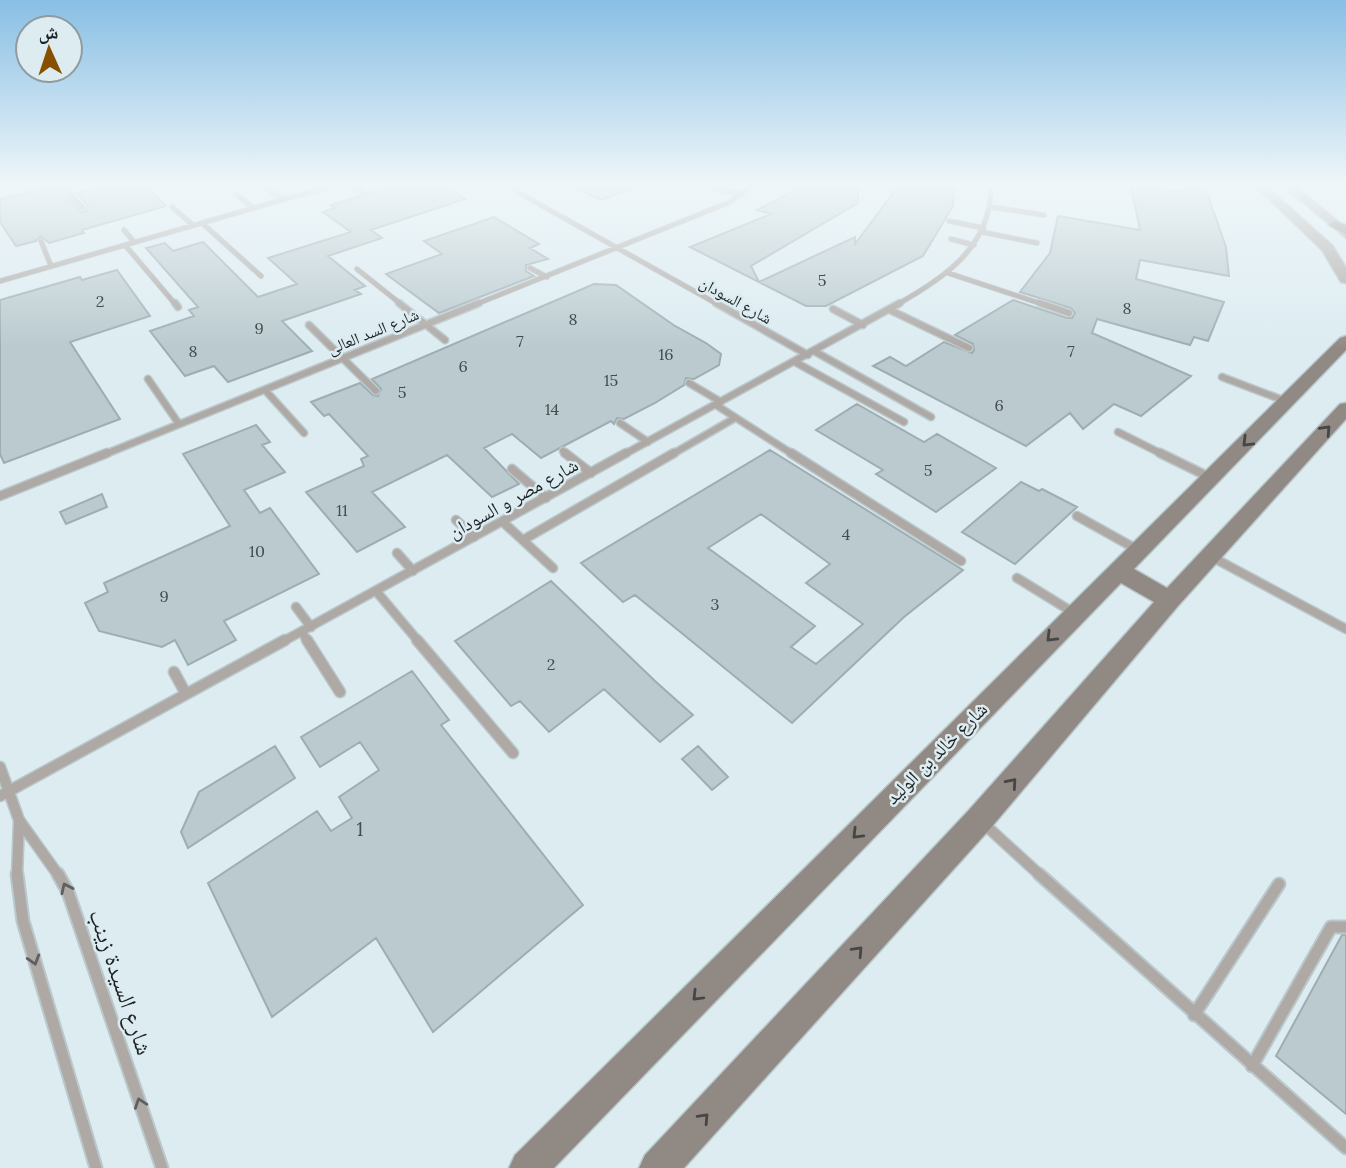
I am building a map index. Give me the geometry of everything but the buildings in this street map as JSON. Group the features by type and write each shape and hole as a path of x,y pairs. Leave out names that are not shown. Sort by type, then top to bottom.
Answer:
{"main road":[{"name":"شارع خالد بن الوليد","path":"528,1168 1074,613 1288,402 1346,341"},
{"path":"658,1168 979,820 1209,556 1346,408"},
{"path":"1118,570 1170,600"}],"street":[{"path":"1318,240 1327,248 1346,279"},
{"path":"1327,248 1346,253"}],"lane":[{"path":"0,281 143,240"},
{"path":"220,240 261,276"},
{"name":"شارع السودان","path":"603,240 931,417"},
{"name":"شارع السد العالى","path":"0,496 639,240"},
{"path":"953,240 974,245"},
{"name":"شارع مصر و السودان","path":"4,794 890,310 948,272 977,240"},
{"path":"1022,240 1037,243"},
{"path":"41,241 51,266"},
{"path":"125,245 178,307"},
{"path":"530,268 547,277"},
{"path":"357,269 445,340"},
{"path":"948,272 1069,313"},
{"path":"833,309 863,325"},
{"path":"890,310 969,348"},
{"path":"309,325 376,391"},
{"path":"795,362 904,422"},
{"path":"1222,377 1288,402"},
{"path":"148,379 178,424"},
{"path":"688,383 735,418 961,561"},
{"path":"265,390 304,433"},
{"path":"523,540 735,418"},
{"path":"620,423 648,442"},
{"path":"1118,432 1211,478"},
{"path":"563,451 591,473"},
{"path":"512,469 546,498"},
{"path":"1077,516 1138,550"},
{"path":"456,520 474,537"},
{"path":"503,522 553,568"},
{"path":"397,553 413,571"},
{"path":"1209,556 1346,629"},
{"path":"1017,578 1074,613"},
{"path":"376,591 513,753"},
{"path":"296,607 311,627"},
{"path":"302,632 340,692"},
{"path":"174,672 186,695"},
{"name":"شارع السيدة زينب","path":"0,767 4,794 19,820 53,864 68,892 162,1168"},
{"name":"شارع السيدة زينب","path":"19,820 18,878 23,921 96,1168"},
{"path":"979,820 1194,1015 1346,1148"},
{"path":"1194,1015 1279,884"},
{"path":"1252,1066 1331,927 1346,927"}]}
